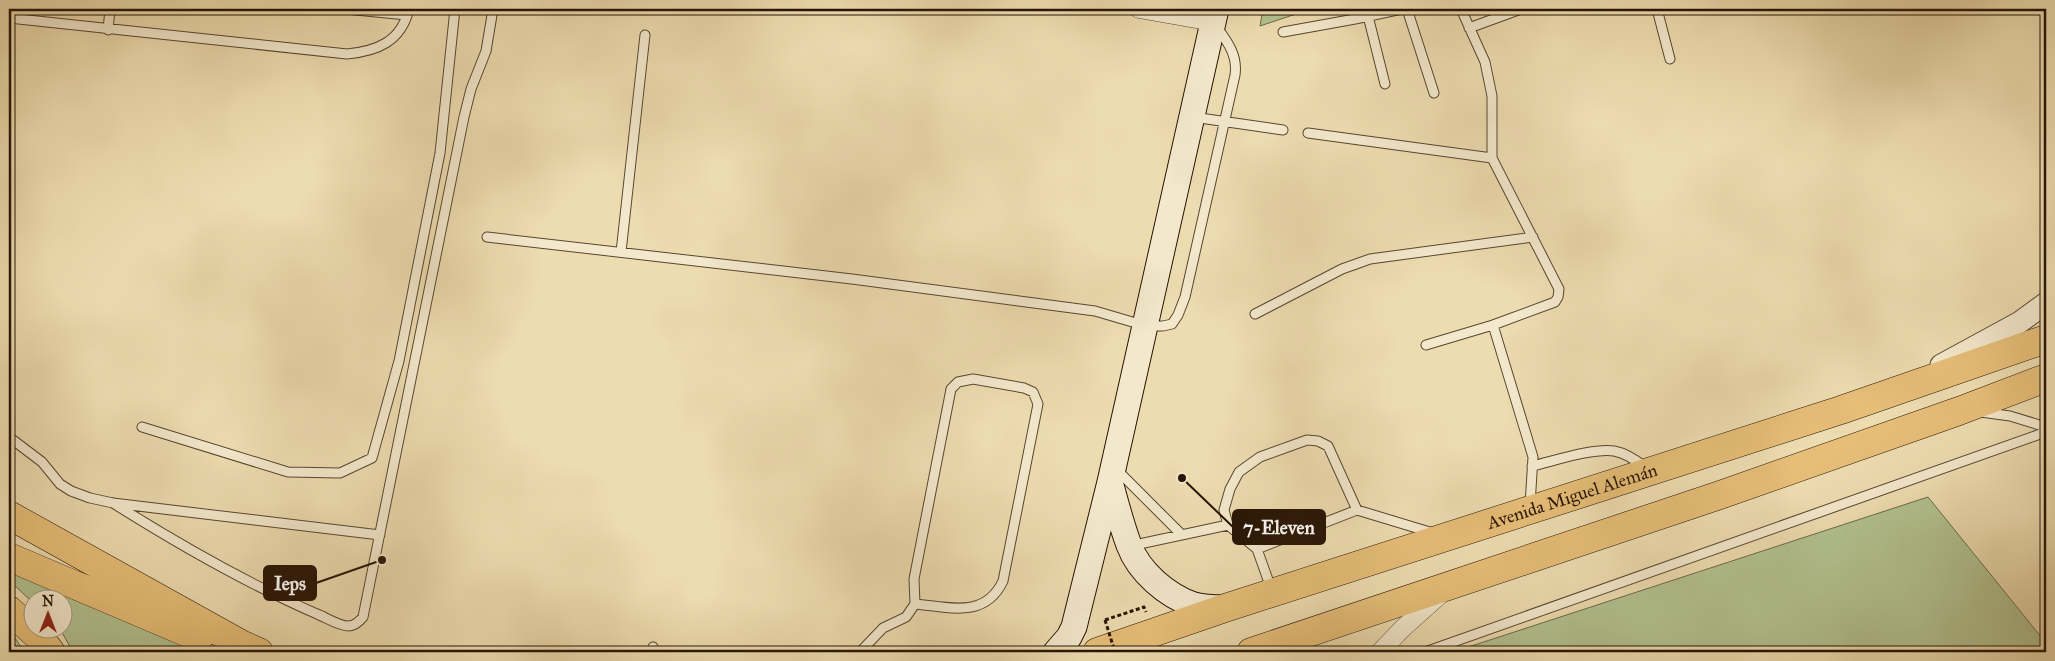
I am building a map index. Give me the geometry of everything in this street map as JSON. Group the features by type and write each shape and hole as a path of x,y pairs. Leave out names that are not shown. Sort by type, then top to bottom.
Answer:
{"highway":[{"name":"Avenida Miguel Alemán","path":"1097,652 1273,592 1841,410 2046,339"},
{"path":"1250,652 1959,412 2046,378"},
{"path":"9,515 250,648"},
{"path":"9,557 188,634 250,648"},
{"path":"9,610 38,636 52,652"}],"main road":[{"path":"1056,652 1069,637 1074,627 1112,475 1215,15"},
{"path":"1112,475 1129,546 1146,573 1170,594 1196,606 1225,608"}],"street":[{"path":"1139,9 1215,15"},
{"path":"1841,410 1908,383 2020,322 2046,303"},
{"path":"1380,652 1409,622 1452,585"}],"lane":[{"path":"108,30 110,9"},
{"path":"9,18 347,54 366,52 382,46 394,37 408,12 345,9"},
{"path":"142,427 288,472 340,473 372,458 399,360 440,153 455,9"},
{"path":"113,503 197,554 306,609 346,626 355,625 363,617 464,117 471,89 486,51 493,9"},
{"path":"1284,32 1402,9"},
{"path":"1408,9 1434,93"},
{"path":"1426,345 1493,325 1555,302 1559,290 1492,158 1492,96 1485,62 1461,9"},
{"path":"1469,28 1521,9"},
{"path":"1657,9 1670,59"},
{"path":"487,237 852,279 1095,311 1146,326 1172,324 1178,315 1185,297 1235,75 1236,60 1215,15"},
{"path":"1368,16 1385,84"},
{"path":"621,252 646,35"},
{"path":"1192,117 1284,130"},
{"path":"1308,133 1492,158"},
{"path":"1255,314 1342,269 1370,259 1532,237"},
{"path":"1493,325 1532,458 1530,511"},
{"path":"860,652 883,628 906,617 915,604 914,579 951,389 958,382 973,379 1024,388 1033,392 1038,404 1003,581 998,592 978,606 966,609 915,604"},
{"path":"1959,412 1974,411 2010,416 2046,426"},
{"path":"1425,652 2046,432"},
{"path":"9,437 42,462 60,484 71,491 90,498 113,503 380,535"},
{"path":"1273,592 1256,549 1228,525 1224,510 1230,489 1239,472 1260,457 1312,440 1328,446 1358,510"},
{"path":"1532,466 1603,450 1615,451 1629,456 1651,471"},
{"path":"1112,475 1182,535"},
{"path":"1256,549 1358,510 1449,537"},
{"path":"1129,546 1228,525"}],"path":[{"path":"1115,652 1105,620 1144,607"}],"green space":[{"path":"1263,9 1311,9 1260,26"},
{"path":"1928,497 2046,643 2046,652 1453,652"},
{"path":"9,569 55,588 22,588 22,592 9,580"},
{"path":"72,595 212,652 73,652 65,638 72,638"},
{"path":"9,632 14,636 24,652 9,652"}],"place":[{"name":"7-Eleven","path":"1182,478"},
{"name":"Ieps","path":"382,560"}]}
